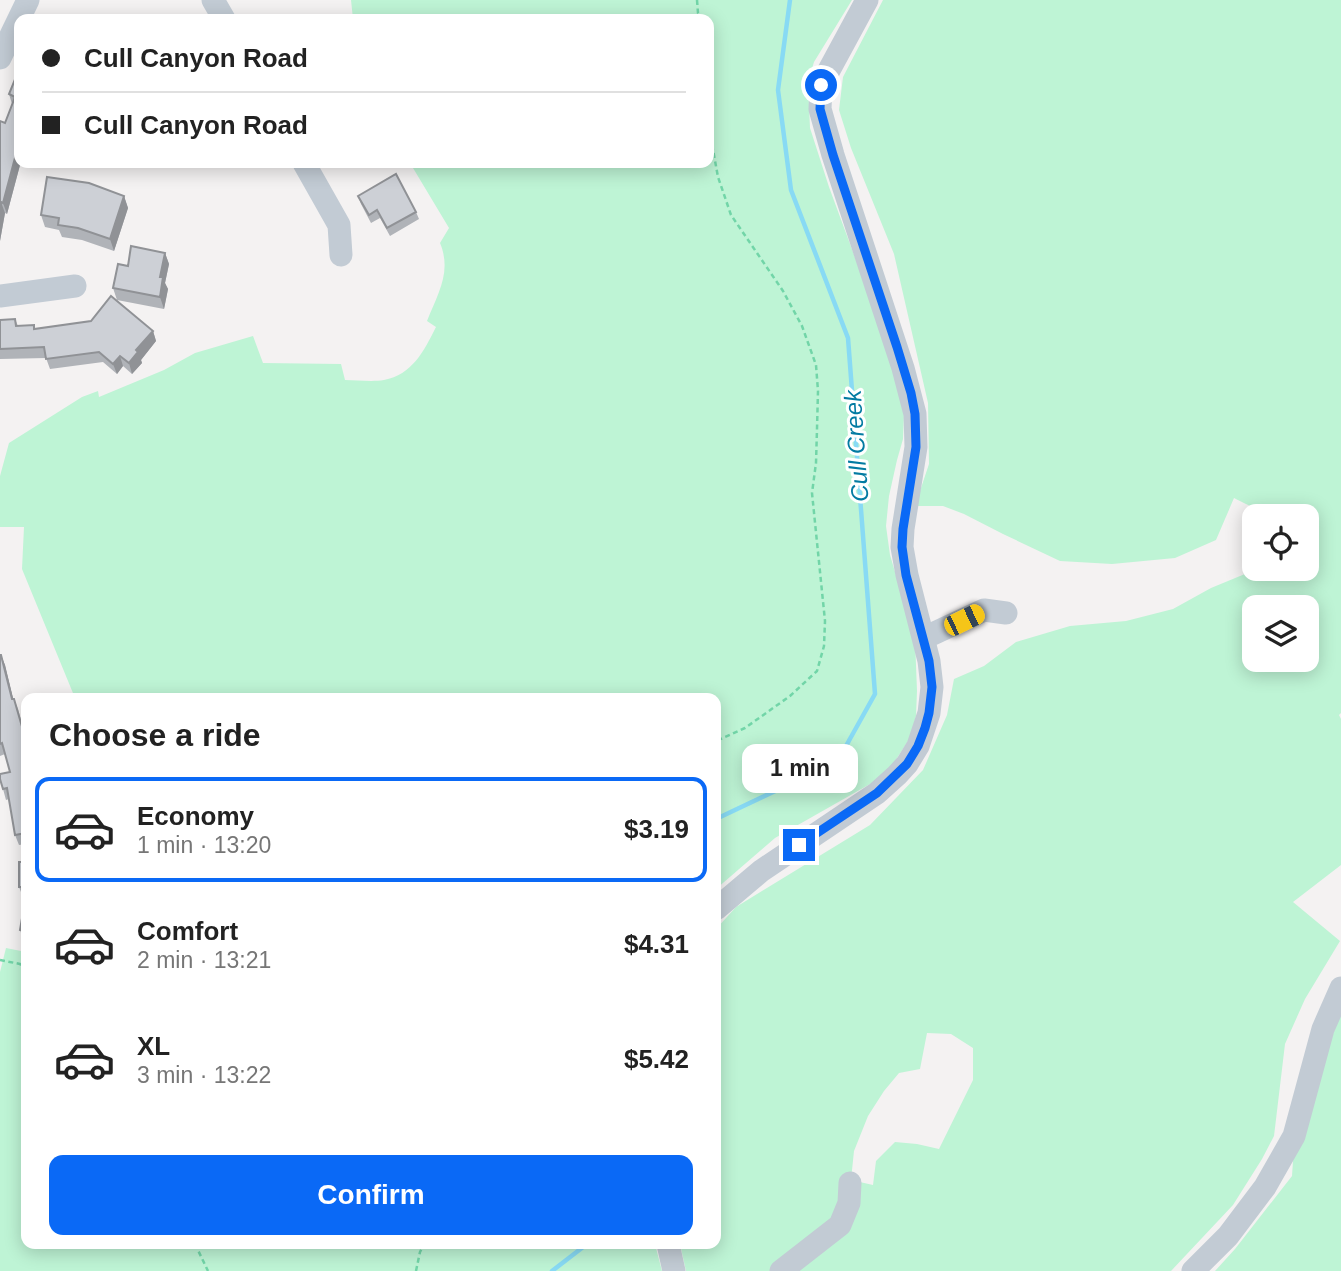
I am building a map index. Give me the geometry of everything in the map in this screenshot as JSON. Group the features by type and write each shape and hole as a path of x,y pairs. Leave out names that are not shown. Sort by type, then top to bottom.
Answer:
{"street":[{"path":"721,905 761,871 877,793 907,764 918,746 931,701 929,661 906,575 902,547 916,447 915,414 897,347 820,109 821,85 867,0"},
{"path":"0,58 14,29"},
{"path":"307,168 340,225 341,255"},
{"path":"0,296 75,286"},
{"path":"924,638 984,610 1006,613"},
{"path":"1193,1271 1228,1236 1265,1187 1294,1136 1323,1029 1341,988"},
{"path":"781,1271 841,1225 849,1203 850,1183"},
{"path":"669,1249 674,1271"}],"path":[{"path":"714,155 718,177 731,215 783,291 802,326 816,365 816,463 812,493 825,621 824,646 817,671 790,696 744,728 721,739"},
{"path":"0,960 21,965"},
{"path":"197,1249 208,1271"},
{"path":"416,1271 422,1249"}],"green space":[{"path":"351,0 852,0 814,62 808,82 810,128 884,336 904,415 903,439 889,496 886,526 890,555 915,639 916,716 910,738 886,775 775,838 721,885 721,693 73,693 22,569 24,527 0,527 0,476 9,443 82,397 98,391 99,397 164,370 195,353 253,336 263,363 341,364 345,380 384,380 410,367 422,353 436,327 427,321 442,282 445,263 440,243 449,228 413,168 714,168 714,14 352,14"},
{"path":"883,0 1341,0 1341,865 1293,902 1340,941 1305,999 1285,1044 1274,1136 1233,1205 1171,1271 686,1271 681,1249 721,1249 721,924 736,907 870,825 923,770 947,715 954,679 984,666 1016,642 1070,626 1126,621 1173,609 1211,588 1242,575 1242,581 1319,581 1319,504 1247,504 1234,498 1216,540 1175,558 1112,564 1060,561 943,506 915,506 929,464 928,403 894,254 851,148 839,110 843,77","holes":["927,1033 951,1034 973,1048 973,1080 939,1149 895,1142 876,1161 873,1185 851,1180 854,1151 868,1116 899,1073 920,1069"]},
{"path":"6,948 21,951 21,1249 656,1249 662,1271 0,1271 0,972"},
{"path":"1341,1011 1341,1271 1215,1271 1292,1176 1294,1146"}],"building":[{"path":"14,82 14,96 9,94"},
{"path":"14,100 14,162 0,207 0,121 5,123"},
{"path":"396,174 416,212 387,228 377,210 369,215 358,196"},
{"path":"47,177 89,183 124,196 110,239 78,228 58,225 59,218 41,215"},
{"path":"131,246 165,253 160,277 163,277 160,297 113,288 118,264 128,266"},
{"path":"111,296 153,331 136,350 138,352 129,363 120,356 113,364 99,352 46,359 44,347 0,349 0,320 15,319 16,326 34,325 34,329 91,321"},
{"path":"1,655 21,723 21,834 15,835 7,788 3,789 0,779 0,774 10,772 2,743 0,744"},
{"path":"19,862 21,862 21,887"}],"waterway":[{"name":"Cull Creek","path":"721,817 809,775 846,746 875,694 848,338 791,190 778,90 790,0"},
{"name":"Cull Creek","path":"552,1271 581,1249"}],"route":[{"path":"799,845 877,793 907,764 925,728 932,687 929,661 906,575 902,547 916,447 915,414 897,347 833,155 820,109 821,85"}]}
